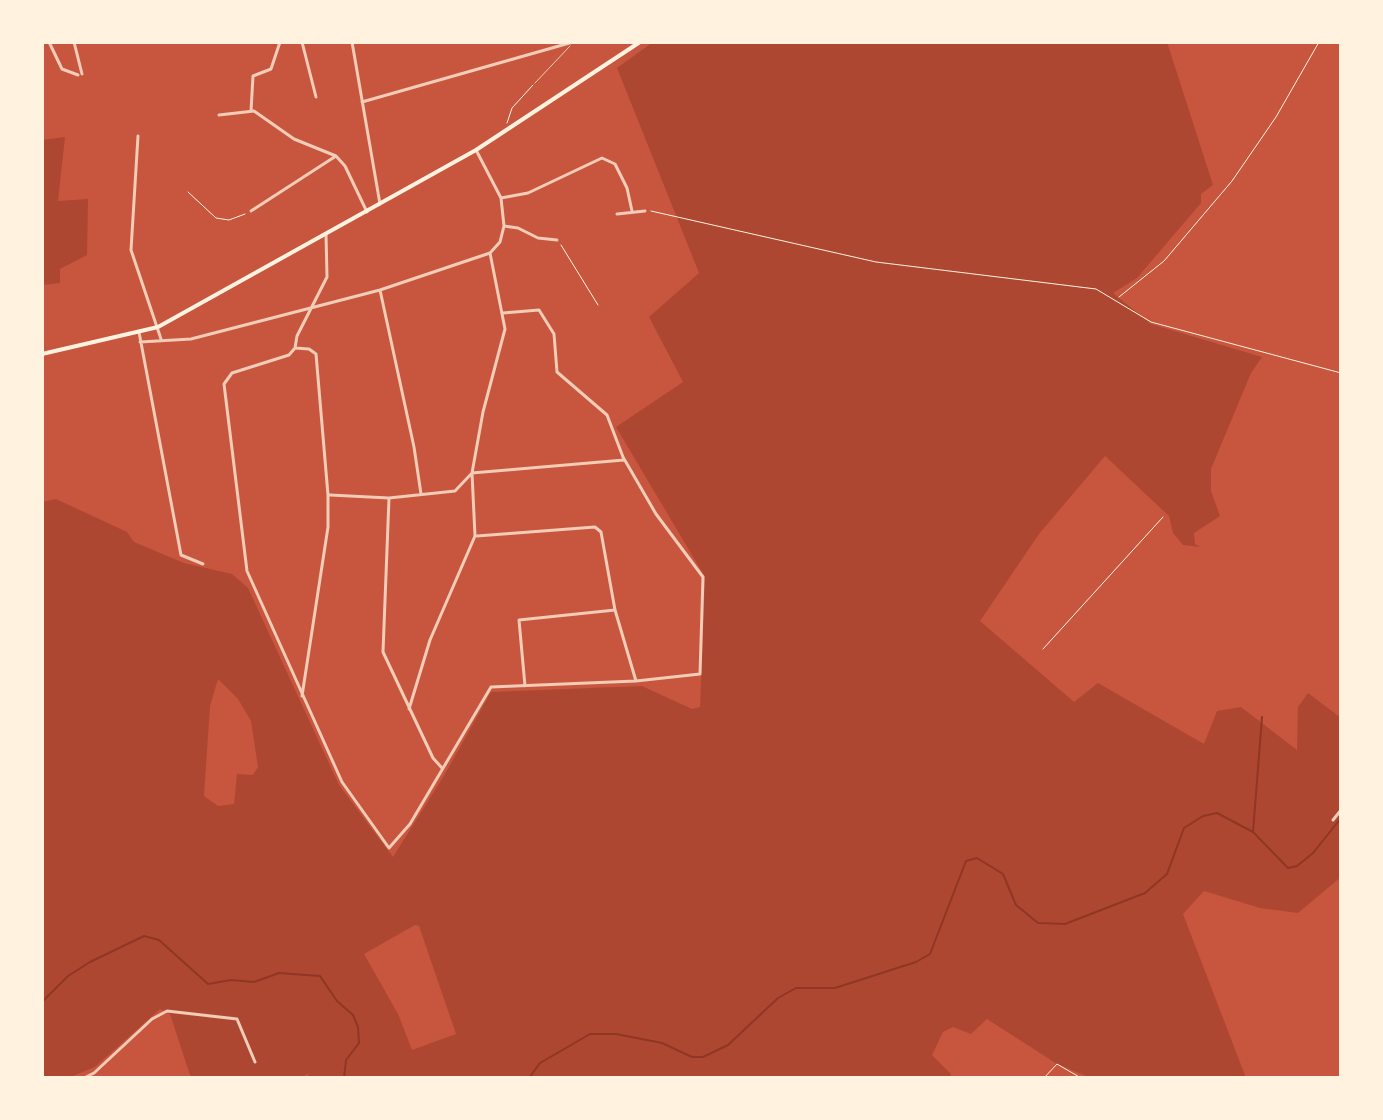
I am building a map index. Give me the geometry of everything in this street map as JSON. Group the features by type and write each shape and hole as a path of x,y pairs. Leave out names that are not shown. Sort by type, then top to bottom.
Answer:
{"main road":[{"path":"42,354 158,327 476,150 640,42"}],"street":[{"path":"49,42 62,69 80,74 74,42"},
{"path":"251,111 253,76 271,69 280,42"},
{"path":"302,42 316,97"},
{"path":"352,42 380,204"},
{"path":"362,102 572,43"},
{"path":"219,115 251,111 294,139 336,156 345,166 367,212"},
{"path":"138,136 131,250 161,339"},
{"path":"140,342 191,339 380,290 490,253 500,242 504,226 501,198 476,150"},
{"path":"251,211 336,156"},
{"path":"501,198 528,193 602,158 615,164 627,188 632,211"},
{"path":"617,214 645,211"},
{"path":"504,226 518,228 538,238 557,240"},
{"path":"326,234 327,277 315,307 297,336 295,348 289,355 232,373 224,384 247,571 301,698 342,782 389,848 410,824 491,687 636,681 700,674 703,577 656,514 624,460 607,415 557,372 554,334 539,310 503,313"},
{"path":"409,709 430,640 475,536 472,473 483,412 505,329 490,253"},
{"path":"380,290 414,447 421,495"},
{"path":"139,332 181,555 203,564"},
{"path":"295,348 309,349 316,354 328,495 328,527 301,698"},
{"path":"328,495 389,498 455,491 472,473 624,460"},
{"path":"389,498 383,652 409,709 443,770"},
{"path":"475,536 595,527 601,532 615,610 636,681"},
{"path":"525,686 519,620 615,610"},
{"path":"1333,820 1341,810"},
{"path":"84,1078 94,1073 152,1019 167,1011 237,1019 255,1062"}],"lane":[{"path":"535,83 572,43"}],"path":[{"path":"1117,299 1164,261 1232,181 1263,139 1319,42"},
{"path":"504,132 512,108 535,83"},
{"path":"188,192 216,218 229,220 251,211"},
{"path":"645,211 679,216 876,262 1096,289 1151,322 1341,373"},
{"path":"557,240 598,305"},
{"path":"1043,649 1163,517"},
{"path":"1044,1078 1057,1064 1081,1078"}],"shaded area":[{"path":"653,42 1167,42 1213,185 1201,194 1201,203 1137,278 1113,293 1151,324 1262,357 1251,373 1211,469 1211,491 1220,516 1194,533 1195,544 1200,547 1183,545 1173,533 1169,516 1105,456 1039,534 980,621 1074,702 1098,683 1204,744 1217,711 1241,707 1297,750 1298,707 1308,693 1341,718 1341,877 1298,913 1260,908 1204,891 1183,914 1246,1078 1091,1078 1057,1064 987,1019 971,1034 953,1027 943,1032 932,1055 951,1074 950,1078 307,1078 309,1073 301,1078 191,1078 170,1014 160,1009 95,1067 68,1078 42,1078 42,502 56,499 127,532 134,542 184,563 232,574 248,588 339,785 393,857 491,692 642,686 692,709 700,707 705,577 616,427 683,382 649,317 699,273 617,68","holes":["218,679 238,699 251,721 258,767 253,775 237,774 234,804 218,806 204,796 210,706","415,925 419,926 456,1034 412,1050 398,1014 364,954"]},
{"path":"65,137 58,201 88,199 87,255 60,269 60,283 42,285 42,140"}],"waterway":[{"path":"1253,832 1262,717"},
{"path":"529,1078 540,1063 590,1034 616,1034 662,1043 692,1057 703,1057 728,1045 778,998 796,988 835,988 916,962 930,954 966,861 977,858 1003,874 1016,905 1038,923 1065,924 1145,893 1167,874 1184,828 1203,816 1217,813 1253,832 1288,868 1297,866 1313,853 1341,818"},
{"path":"42,1002 68,976 144,936 159,940 208,984 231,980 254,982 279,973 320,976 337,1001 353,1015 358,1027 359,1043 346,1060 344,1078"}]}
